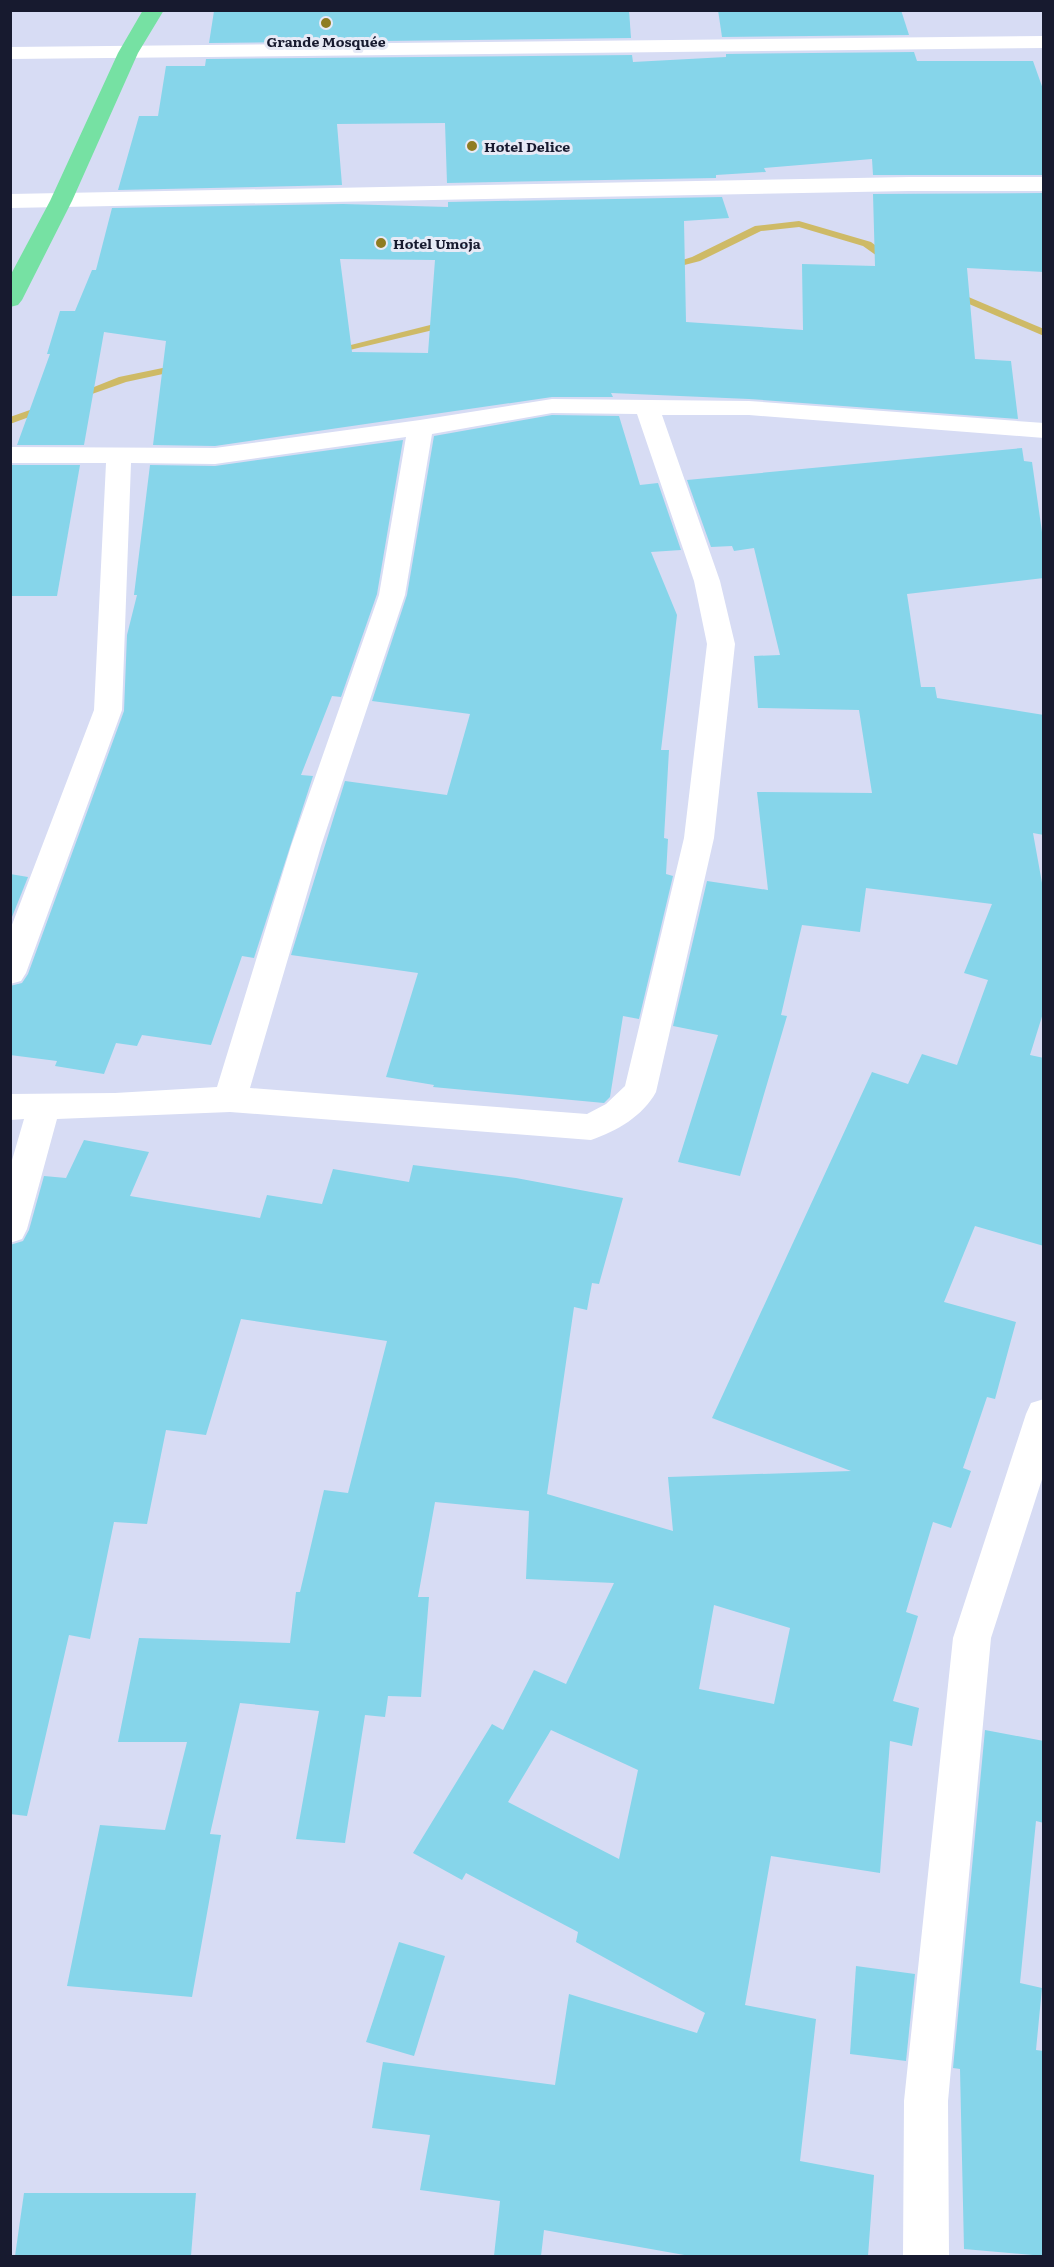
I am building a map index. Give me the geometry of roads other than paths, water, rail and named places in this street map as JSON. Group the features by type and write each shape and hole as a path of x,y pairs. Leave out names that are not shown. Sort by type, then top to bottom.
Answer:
{"highway":[{"path":"10,300 61,201 128,53 154,10"}],"street":[{"path":"10,53 1044,42"},
{"path":"10,201 1044,184"},
{"path":"10,455 215,456 420,428 552,405 614,404 647,407 748,408 1044,431"},
{"path":"10,1107 115,1106 230,1099 591,1127 618,1113 639,1092 699,838 721,644 707,581 647,407"},
{"path":"230,1099 306,846 392,595 420,428"},
{"path":"10,973 108,710 119,454"},
{"path":"10,1229 44,1106"},
{"path":"926,2256 926,2101 972,1638 1044,1414"}],"waterway":[{"path":"665,267 696,259 759,228 799,224 867,244 891,261"},
{"path":"952,293 1044,333"},
{"path":"333,351 366,345 450,323"},
{"path":"75,397 123,379 182,367"},
{"path":"10,421 47,407"}],"place":[{"name":"Grande Mosquée","path":"326,23"},
{"name":"Hotel Delice","path":"472,146"},
{"name":"Hotel Umoja","path":"381,243"}]}
